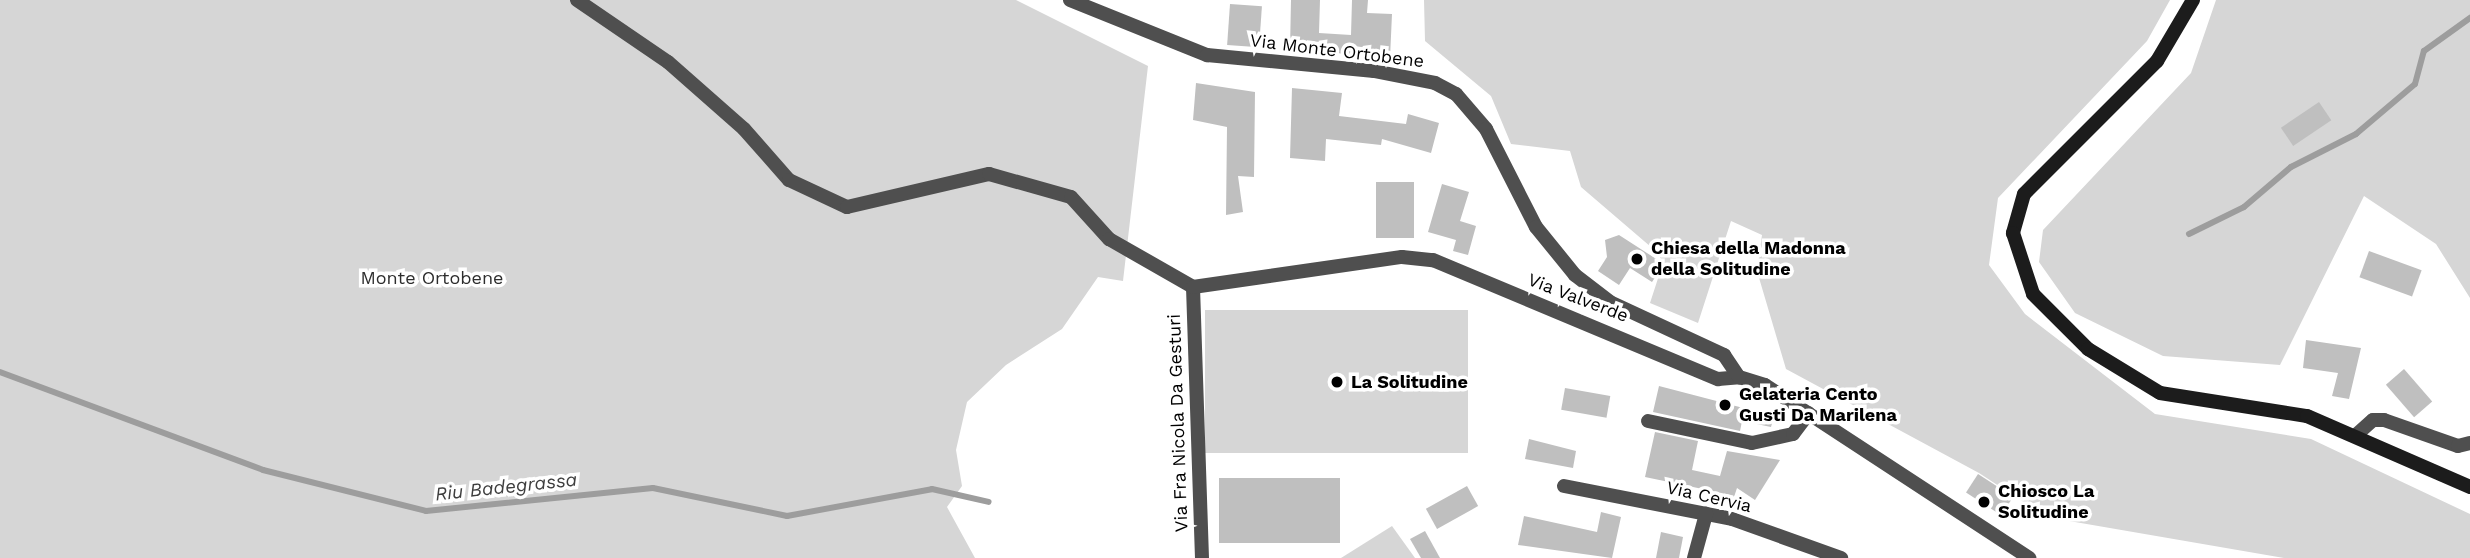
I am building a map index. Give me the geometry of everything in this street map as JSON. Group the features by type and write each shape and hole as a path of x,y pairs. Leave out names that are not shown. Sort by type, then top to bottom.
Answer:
{"main road":[{"path":"2193,0 2157,61 2024,194 2014,214 2016,255 2033,294 2088,349 2160,393 2307,416 2470,487"}],"street":[{"path":"577,0 668,62 744,129 789,180 846,207 989,174 1071,197 1108,239 1193,287"},
{"name":"Via Monte Ortobene","path":"1070,0 1176,47 1417,78 1456,94 1486,129 1536,227 1575,275 1610,302 1724,355 1739,377"},
{"name":"Via Valverde","path":"1193,287 1402,257 1433,260 1718,379 1739,377"},
{"name":"Via Fra Nicola Da Gesturi","path":"1193,287 1202,558"},
{"path":"1739,377 1809,413 2029,558"},
{"path":"1648,421 1752,443 1793,434 1809,413"},
{"path":"2355,436 2373,420 2384,420 2458,446 2470,443"},
{"name":"Via Cervia","path":"1564,485 1706,514 1842,558"},
{"path":"1694,558 1706,514"}],"green space":[{"name":"Monte Ortobene","path":"0,0 1016,0 1148,66 1123,281 1098,277 1062,329 1006,365 967,402 956,450 962,486 947,507 975,558 0,558"},
{"path":"1424,0 2170,0 2147,41 1998,198 1989,265 2025,314 2155,414 2311,439 2470,514 2470,558 2284,558 2046,517 1979,473 1786,369 1757,271 1762,235 1731,221 1698,323 1650,303 1663,263 1658,253 1581,187 1570,151 1511,144 1491,96 1425,41"},
{"path":"2216,0 2470,0 2470,298 2436,244 2364,196 2280,365 2163,356 2075,313 2039,262 2043,230 2191,73"},
{"name":"La Solitudine","path":"1205,310 1468,310 1468,453 1205,453"},
{"path":"1392,526 1415,558 1341,558"}],"building":[{"path":"1291,0 1320,0 1319,33 1351,35 1352,0 1368,0 1367,13 1392,14 1390,58 1290,49"},
{"path":"1230,4 1262,6 1259,47 1227,45"},
{"path":"1196,83 1255,92 1254,177 1238,176 1243,212 1226,215 1227,127 1193,120"},
{"path":"1292,88 1342,93 1339,116 1406,124 1408,114 1439,123 1431,153 1382,139 1381,145 1326,139 1325,161 1290,158"},
{"path":"2319,102 2331,120 2293,146 2281,128"},
{"path":"1376,182 1414,182 1414,238 1376,238"},
{"path":"1442,184 1469,192 1460,221 1476,226 1468,255 1453,251 1456,240 1428,232"},
{"name":"Chiesa della Madonna della Solitudine","path":"1619,235 1664,264 1652,282 1630,268 1619,285 1598,271 1607,257 1605,240"},
{"path":"2369,251 2422,270 2412,296 2359,277"},
{"path":"2306,340 2361,348 2349,399 2332,396 2338,373 2303,368"},
{"path":"2404,369 2432,401 2414,417 2386,385"},
{"path":"1659,386 1774,416 1771,427 1742,421 1740,431 1653,412"},
{"path":"1565,388 1610,396 1606,418 1561,410"},
{"path":"1655,432 1698,441 1692,470 1720,476 1727,451 1780,460 1755,500 1737,488 1731,506 1715,502 1717,492 1645,477"},
{"path":"1529,439 1576,451 1573,468 1525,459"},
{"path":"1978,474 2013,497 2001,515 1966,492"},
{"path":"1219,478 1340,478 1340,543 1219,543"},
{"path":"1467,486 1478,506 1437,529 1426,509"},
{"path":"1601,512 1621,517 1612,558 1518,545 1524,516 1597,532"},
{"path":"1425,531 1440,558 1421,558 1410,539"},
{"path":"1661,532 1683,537 1679,558 1656,558"}],"waterway":[{"path":"2189,234 2244,207 2291,167 2356,134 2415,84 2424,51 2470,18"},
{"name":"Riu Badegrassa","path":"0,372 263,470 426,511 653,488 787,516 932,489 989,502"}],"place":[{"name":"Chiesa della Madonna della Solitudine","path":"1637,259"},
{"name":"La Solitudine","path":"1337,382"},
{"name":"Gelateria Cento Gusti Da Marilena","path":"1725,405"},
{"name":"Chiosco La Solitudine","path":"1984,502"}]}
